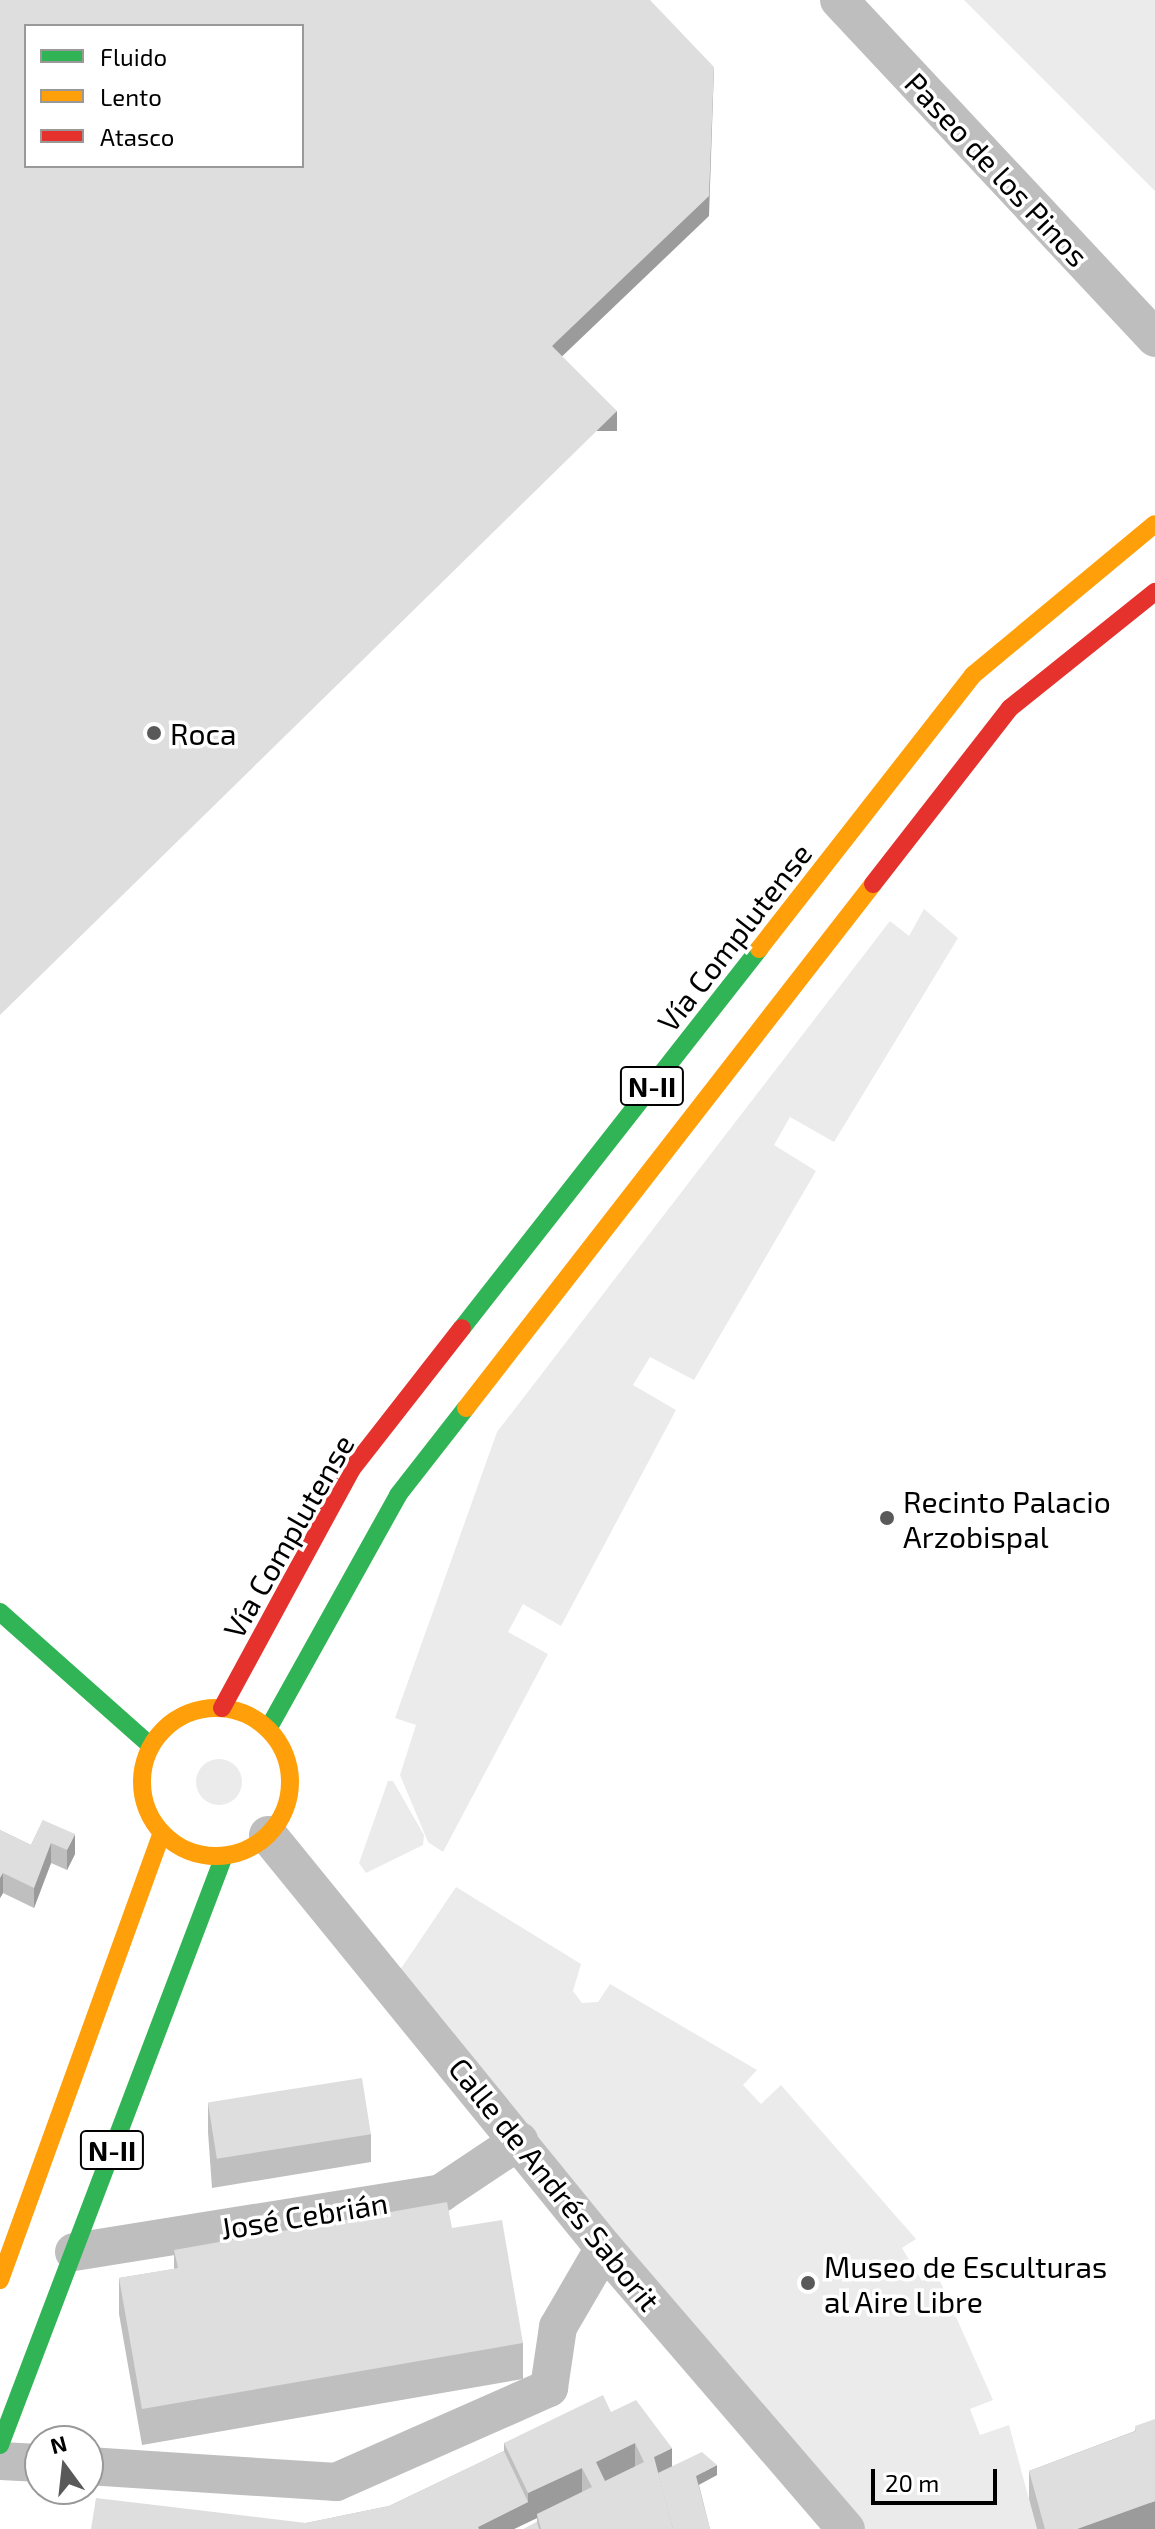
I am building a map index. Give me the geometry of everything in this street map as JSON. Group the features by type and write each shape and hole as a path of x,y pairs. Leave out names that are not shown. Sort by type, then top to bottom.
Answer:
{"main road":[{"name":"Vía Complutense","path":"222,1708 351,1470 973,675 1155,524"},
{"name":"N-II","path":"268,1729 398,1495 1010,708 1155,592"},
{"path":"0,1612 151,1746"},
{"path":"222,1708 246,1714 268,1729 283,1749 291,1776 284,1813 268,1835 251,1848 224,1856 180,1847 162,1833 142,1789 151,1746 177,1719 222,1708"},
{"name":"N-II","path":"0,2280 162,1833"},
{"name":"N-II","path":"0,2445 224,1856"}],"street":[{"name":"Paseo de los Pinos","path":"839,0 1155,338"},
{"name":"Calle de Andrés Saborit","path":"268,1835 604,2248 846,2529"},
{"name":"José Cebrián","path":"74,2252 441,2193 519,2141"},
{"path":"104,2467 336,2482 549,2388 558,2327 604,2248"},
{"path":"0,2461 24,2462"}],"shaded area":[{"path":"964,0 1155,0 1155,191"},
{"path":"924,909 958,938 834,1142 790,1117 774,1145 816,1171 694,1380 650,1357 633,1385 676,1410 561,1626 523,1604 508,1632 548,1654 443,1852 428,1842 400,1775 416,1725 395,1718 497,1432 890,921 909,936"},
{"path":"219,1759 235,1766 242,1782 235,1798 219,1805 203,1798 196,1782 203,1766"},
{"path":"388,1781 393,1781 424,1835 423,1845 366,1873 359,1863"},
{"path":"456,1887 581,1964 573,1991 582,2003 598,2002 610,1984 757,2070 743,2085 761,2104 781,2085 916,2239 902,2248 922,2281 936,2272 993,2400 970,2409 980,2435 1009,2425 1037,2529 861,2529 396,1976"}],"building":[{"name":"Roca","path":"0,0 650,0 714,67 709,196 552,346 617,411 0,1015"},
{"path":"43,1820 75,1834 67,1850 51,1843 34,1888 3,1873 0,1878 0,1830 31,1845"},
{"path":"362,2078 371,2134 217,2159 208,2102"},
{"path":"447,2202 452,2228 502,2220 523,2343 142,2409 119,2278 178,2268 174,2250"},
{"path":"603,2395 611,2412 636,2400 672,2448 654,2457 673,2529 541,2529 537,2514 592,2487 582,2468 528,2493 504,2443","holes":["635,2443 644,2462 605,2481 596,2462"]},
{"path":"1155,2419 1155,2501 1077,2529 1045,2529 1029,2471 1136,2431 1135,2426"},
{"path":"504,2451 528,2502 479,2529 91,2529 95,2505 104,2505 104,2499 306,2523 389,2506"},
{"path":"702,2452 717,2465 696,2476 710,2529 673,2529 658,2473"},
{"path":"537,2522 539,2529 524,2529"}],"traffic: fast":[{"path":"462,1328 759,949"},
{"path":"268,1729 398,1495 466,1408"},
{"path":"0,1612 151,1746"},
{"path":"0,2445 224,1856"}],"traffic: slow":[{"path":"759,949 973,675 1155,524"},
{"path":"466,1408 873,884"},
{"path":"216,1708 244,1714 268,1730 284,1754 290,1782 284,1810 268,1834 244,1850 216,1856 188,1850 164,1834 148,1810 142,1782 148,1754 164,1730 188,1714 216,1708"},
{"path":"0,2280 162,1833"}],"traffic: jam":[{"path":"873,884 1010,708 1155,592"},
{"path":"222,1708 351,1470 462,1328"}],"place":[{"name":"Roca","path":"154,733"},
{"name":"Recinto Palacio Arzobispal","path":"887,1518"},
{"name":"Museo de Esculturas al Aire Libre","path":"808,2283"}]}
